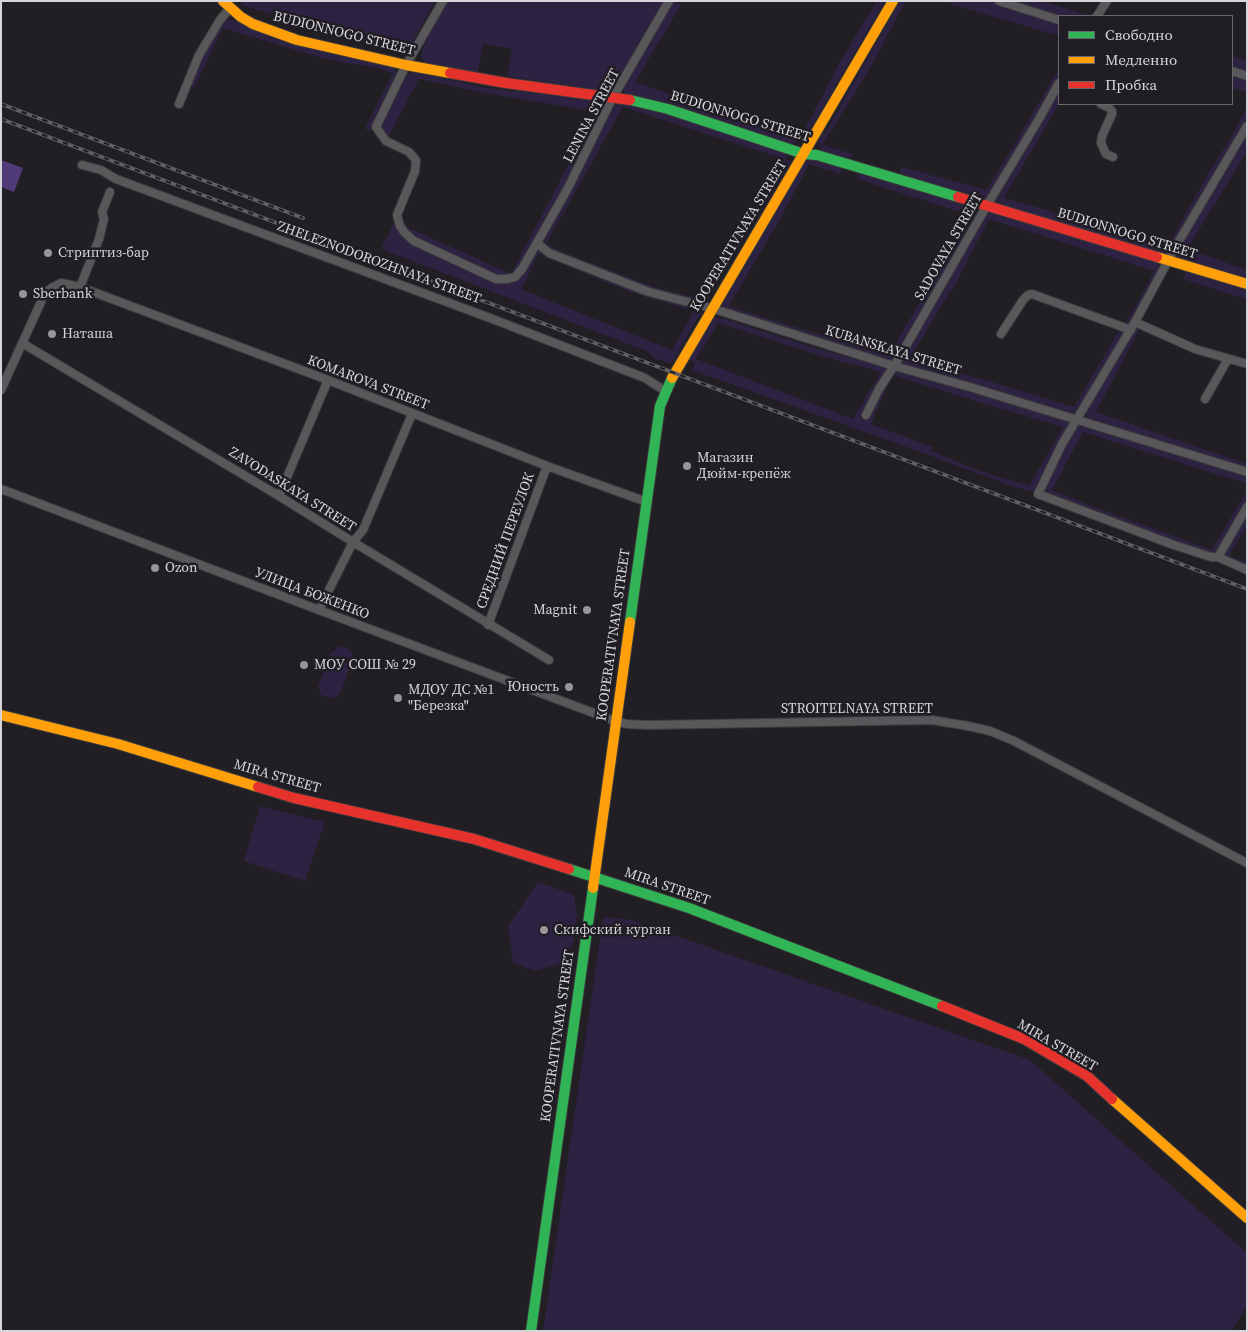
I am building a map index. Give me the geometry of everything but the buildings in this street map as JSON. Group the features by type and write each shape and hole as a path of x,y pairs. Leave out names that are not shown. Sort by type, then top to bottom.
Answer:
{"street":[{"path":"406,65 443,1"},
{"name":"LENINA STREET","path":"537,243 568,188 612,99 670,1"},
{"name":"KOOPERATIVNAYA STREET","path":"531,1331 660,406 680,362 711,308 893,1"},
{"path":"999,1 1058,20"},
{"path":"1098,15 1107,1"},
{"path":"179,104 199,55 220,20 226,3"},
{"name":"BUDIONNOGO STREET","path":"226,3 241,17 270,31 298,40 406,65 506,83 636,101 668,109 804,154 817,155 1247,284"},
{"name":"ZHELEZNODOROZHNAYA STREET","path":"406,65 376,126 386,140 409,152 416,160 415,171 397,215 400,226 414,241 496,278 507,279 515,277 522,269 537,243"},
{"path":"1233,71 1247,76"},
{"name":"SADOVAYA STREET","path":"866,415 879,389 986,207 1057,91"},
{"path":"1103,105 1112,111 1112,114 1102,136 1101,143 1106,154 1113,156"},
{"path":"1247,126 1131,330 1062,444 1038,494 1174,545 1218,557 1247,570"},
{"name":"ZHELEZNODOROZHNAYA STREET","path":"82,165 102,170 116,179 490,318 645,378 666,390"},
{"path":"80,287 99,239 104,219 102,212 110,192"},
{"name":"KUBANSKAYA STREET","path":"537,243 549,253 649,292 711,308 894,366 1247,472"},
{"name":"KOMAROVA STREET","path":"22,343 45,293 61,283 80,287 328,380 547,466 646,502"},
{"path":"1001,334 1023,300 1032,294 1131,330"},
{"path":"1135,322 1195,349 1247,364"},
{"path":"1,390 22,343"},
{"name":"ZAVODASKAYA STREET","path":"22,343 280,496 488,625 549,660"},
{"path":"1205,398 1228,359"},
{"path":"280,496 328,380"},
{"path":"319,610 353,542 363,530 412,414"},
{"name":"СРЕДНИЙ ПЕРЕУЛОК","path":"488,625 547,466"},
{"name":"УЛИЦА БОЖЕНКО","path":"1,489 615,721"},
{"path":"1218,557 1247,507"},
{"name":"MIRA STREET","path":"1,715 118,744 294,798 474,839 594,876 689,908 1024,1039 1087,1076 1247,1218"},
{"name":"STROITELNAYA STREET","path":"615,721 627,724 648,725 922,720 968,726 990,731 1014,741 1247,863"}],"shaded area":[{"path":"240,1 435,1 406,54 242,5"},
{"path":"446,1 666,1 617,88 609,92 507,76 512,49 483,44 478,72 432,67 425,63 421,56 424,45"},
{"path":"674,1 681,5 635,82 799,140 841,60 877,1 885,1 806,136 801,141 791,144 669,103 627,95 623,91 624,86"},
{"path":"900,1 906,1 868,72 822,145 854,154 848,159 823,151 818,143 822,132 825,133"},
{"path":"941,1 987,1 1030,13 1058,23 1058,36"},
{"path":"1010,1 1043,1 1087,15 1058,15"},
{"path":"229,20 272,38 394,68 398,73 397,79 378,119 369,131 365,129 393,73 377,68 325,59 223,28 194,88 190,86 201,58 223,23"},
{"path":"1233,56 1247,60 1247,72 1233,68"},
{"path":"1058,70 1058,81 1021,147 987,199 982,200 898,176 902,167 986,190"},
{"path":"411,72 487,88 605,101 606,106 593,136 524,264 516,274 502,277 493,274 413,237 403,227 400,217 407,227 511,274 576,150 593,111 485,93 419,79 387,139 379,129 404,77"},
{"path":"1233,74 1247,79 1247,92 1233,88"},
{"path":"1058,90 1058,105 1004,198 1169,244 1247,106 1247,118 1166,256 996,206 993,202"},
{"path":"620,102 645,107 788,153 785,158 791,162 706,302 661,294 549,250 542,244 542,238 611,108","holes":["623,107 784,159 702,299 657,288 546,244"]},
{"path":"1245,139 1247,139 1247,152 1187,249 1247,270 1247,281 1174,257"},
{"path":"812,159 842,167 840,174 809,164 783,214 729,306 888,356 938,272 969,215 857,179 861,172 979,210 977,217 895,358 891,361 723,310 722,305 805,162"},
{"path":"1,160 23,168 14,192 1,187"},
{"path":"990,213 1155,262 1160,266 1131,324 1079,413 1075,415 905,366 901,363 984,214","holes":["989,219 1154,271 1137,304 1074,407 909,359 960,276"]},
{"path":"395,221 399,229 499,282 520,275 537,250 540,250 702,311 671,364 652,357 649,352 381,249","holes":["539,254 627,291 694,311 672,350 521,289"]},
{"path":"1186,271 1247,288 1247,300 1183,279"},
{"path":"719,317 815,348 960,387 1068,420 1071,423 1038,490 1031,491 1011,486 692,370 695,364 689,358 713,319","holes":["718,323 828,358 881,372 853,419 696,359","892,375 985,404 1063,427 1029,486 980,471 931,451 933,447 871,424"]},
{"path":"1138,326 1140,328 1096,412 1247,464 1247,469 1087,419 1087,408"},
{"path":"1078,424 1247,475 1247,484 1083,432 1052,490 1212,550 1247,490 1247,504 1217,554 1210,554 1049,494 1045,488 1047,480 1065,443"},
{"path":"1247,511 1247,525 1229,556 1247,562 1247,568 1228,559 1225,554 1226,548"},
{"path":"340,646 351,650 353,659 340,694 332,699 321,695 318,687 330,654"},
{"path":"260,806 325,822 305,881 244,861"},
{"path":"538,882 574,895 577,916 574,940 562,963 534,971 513,962 508,926"},
{"path":"603,917 631,920 1030,1060 1247,1253 1247,1305 1232,1331 543,1331"}],"railway":[{"path":"1,104 303,218"},
{"path":"1,119 1247,589"}],"traffic: fast":[{"path":"630,100 668,109 804,154 817,155 958,197"},
{"path":"630,622 660,406 672,378"},
{"path":"569,869 689,908 942,1006"},
{"path":"531,1331 593,888"}],"traffic: slow":[{"path":"223,1 241,17 253,24 297,40 450,73"},
{"path":"672,378 893,1"},
{"path":"1157,257 1247,284"},
{"path":"593,888 630,622"},
{"path":"1,715 118,744 258,787"},
{"path":"1112,1099 1247,1218"}],"traffic: jam":[{"path":"450,73 506,83 630,100"},
{"path":"958,197 1157,257"},
{"path":"258,787 294,798 474,839 569,869"},
{"path":"942,1006 1024,1039 1087,1076 1112,1099"}],"place":[{"name":"Стриптиз-бар","path":"48,253"},
{"name":"Sberbank","path":"23,294"},
{"name":"Наташа","path":"52,334"},
{"name":"Магазин Дюйм-крепёж","path":"687,466"},
{"name":"Ozon","path":"155,568"},
{"name":"Magnit","path":"587,610"},
{"name":"МОУ СОШ № 29","path":"304,665"},
{"name":"Юность","path":"569,687"},
{"name":"МДОУ ДС №1 \"Березка\"","path":"398,698"},
{"name":"Скифский курган","path":"544,930"}]}
